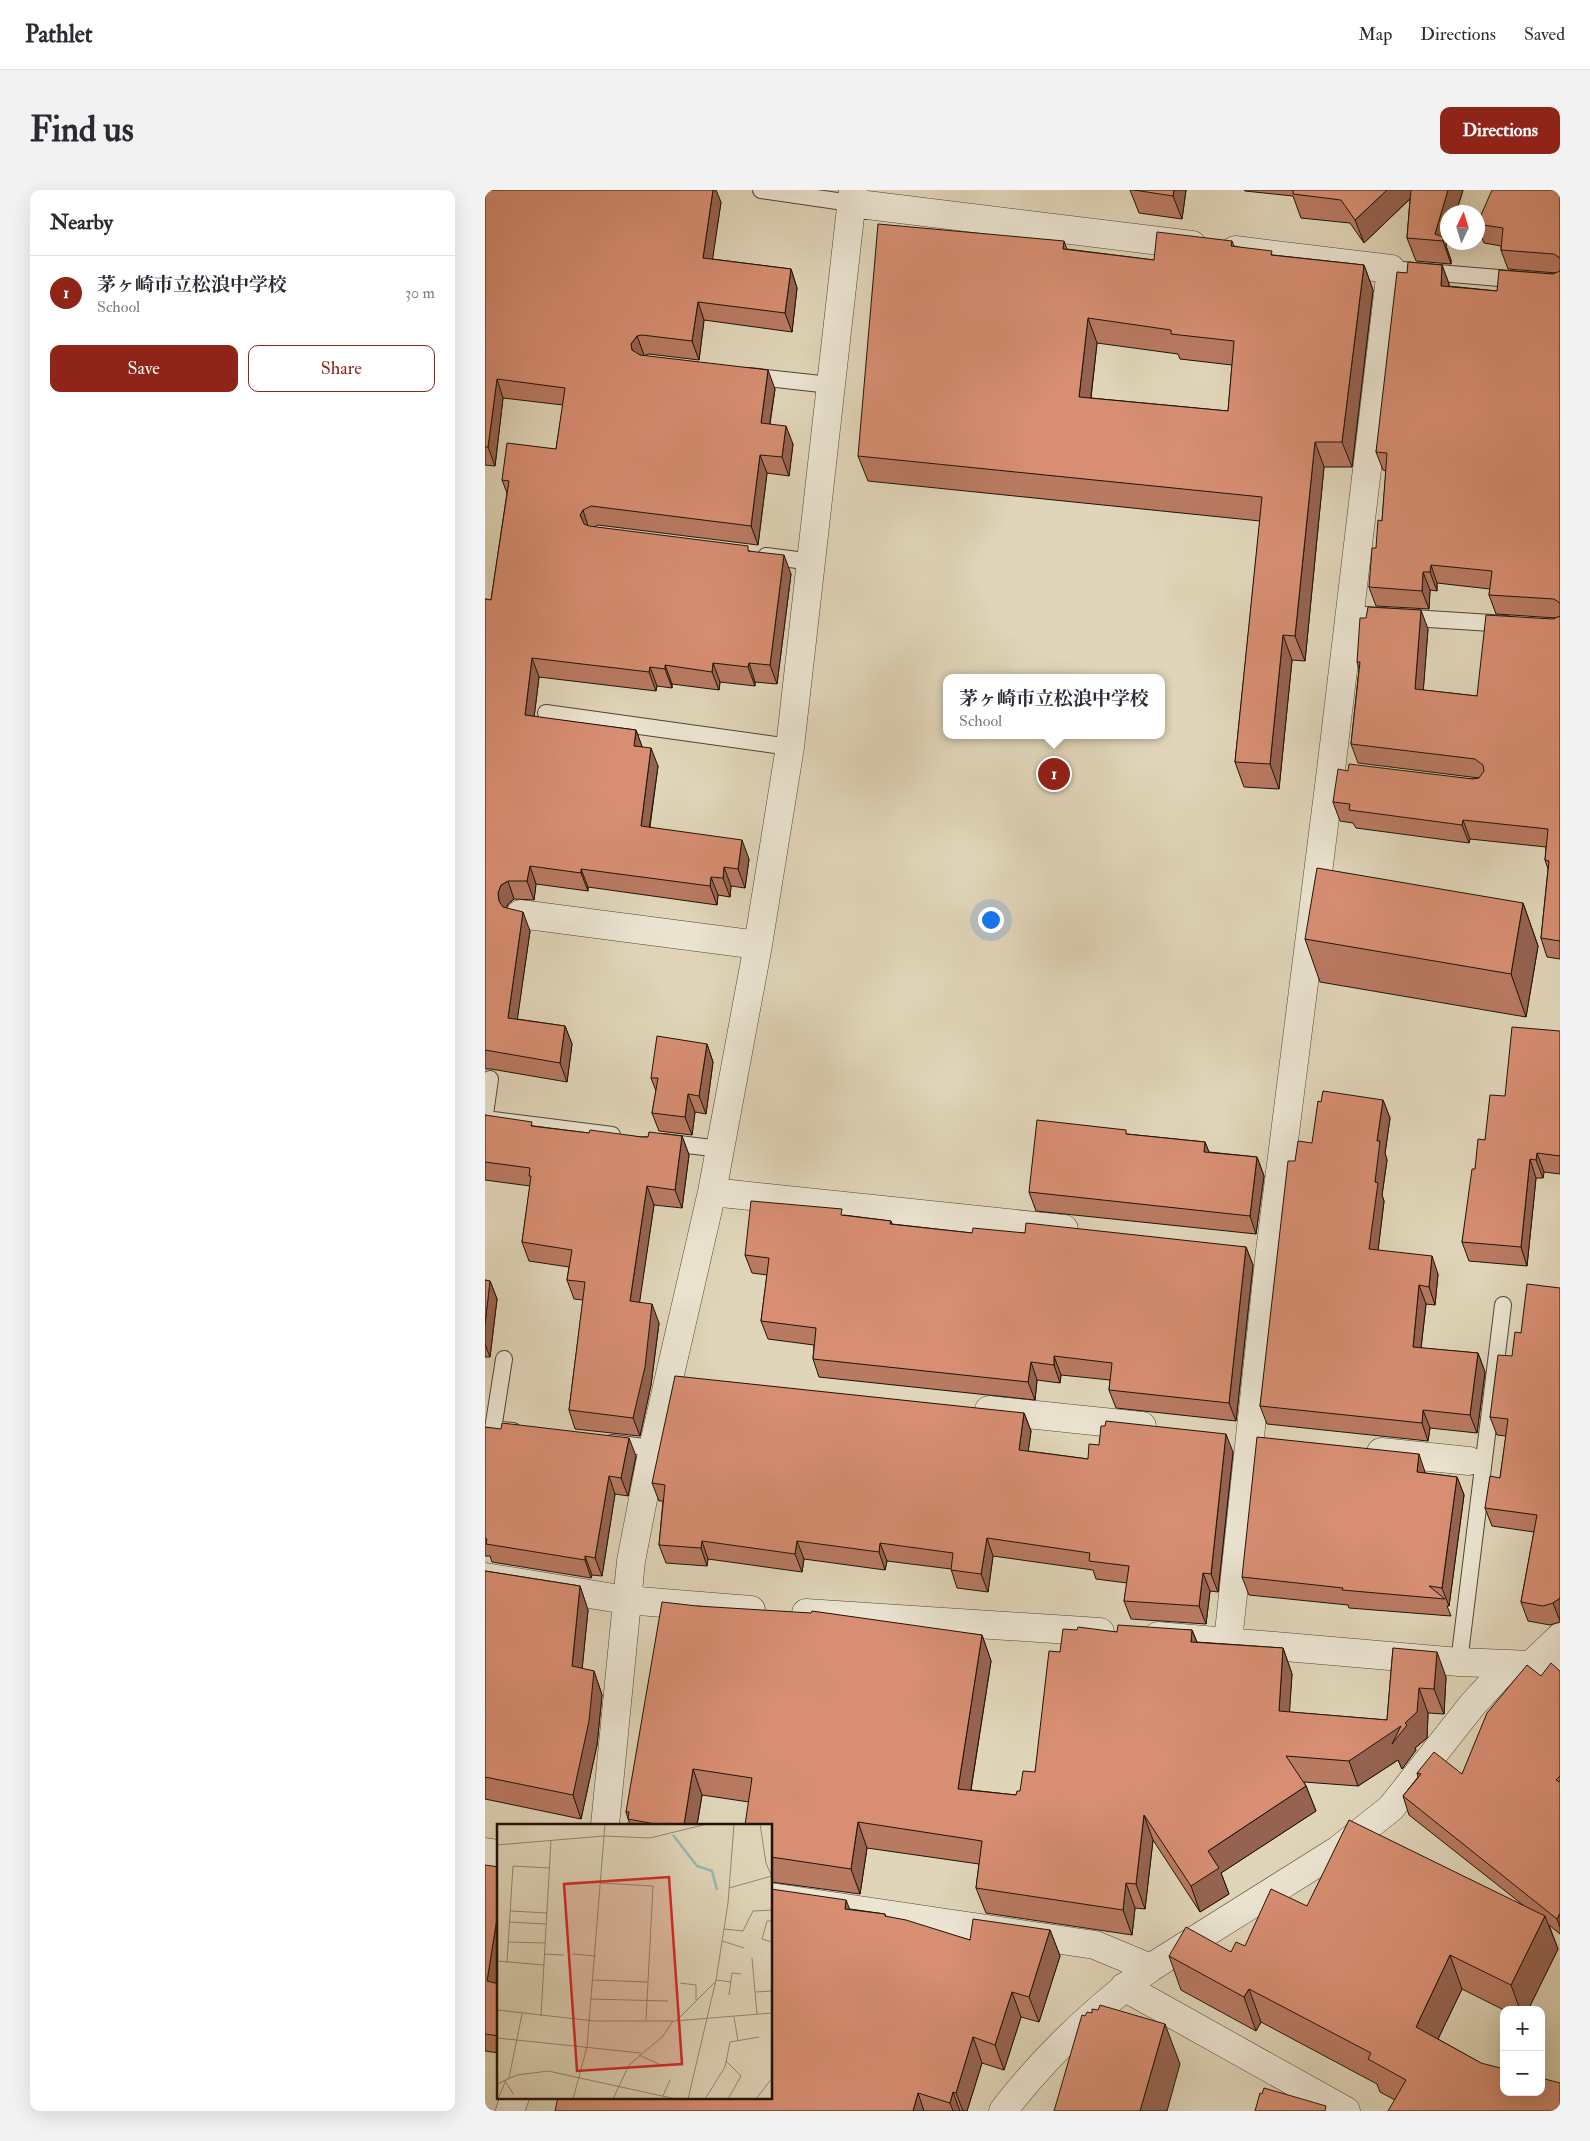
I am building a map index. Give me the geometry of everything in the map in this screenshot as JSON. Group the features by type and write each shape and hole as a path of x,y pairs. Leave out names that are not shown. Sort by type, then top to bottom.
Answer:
{"street":[{"path":"605,1824 631,1561 653,1448 712,1192 758,945 790,747 813,562 830,385 852,197 1391,269 1350,614 1341,771 1270,1251 1239,1436 1228,1641"},
{"path":"520,914 758,945"},
{"path":"712,1192 1084,1232"},
{"path":"1241,1248 1270,1251"},
{"path":"669,1377 698,1380"},
{"path":"964,1408 1171,1429"},
{"path":"1239,1436 1278,1440"},
{"path":"1354,1449 1469,1461"},
{"path":"485,1577 626,1600 1228,1641 1459,1662 1519,1666 1560,1666"},
{"path":"1003,2111 1021,2087 1068,2035 1125,1987 1150,1968 1338,1850 1391,1808 1473,1704 1519,1666 1560,1637"},
{"path":"773,1897 1095,1945 1150,1968"},
{"path":"1125,1987 1346,2111"},
{"path":"510,2111 515,2098"}],"lane":[{"path":"761,190 852,197"},
{"path":"1391,269 1560,283"},
{"path":"734,374 830,385"},
{"path":"754,555 813,562"},
{"path":"1350,614 1522,625"},
{"path":"546,714 790,747"},
{"path":"485,1114 490,1080"},
{"path":"485,1119 632,1138"},
{"path":"651,1140 720,1149"},
{"path":"1459,1662 1503,1305"},
{"path":"503,1359 493,1429 531,1434"},
{"path":"597,1442 653,1448"}],"building":[{"path":"485,190 713,190 703,258 791,269 785,313 698,302 692,341 642,335 637,336 631,344 632,350 640,355 768,370 761,423 786,426 782,457 760,455 751,526 591,506 583,510 580,515 584,524 589,526 748,546 748,551 784,555 770,665 749,663 748,667 713,663 712,672 665,665 665,669 650,667 649,672 532,658 525,715 636,730 634,746 651,748 641,826 742,840 738,869 724,867 723,878 711,877 710,886 581,869 581,873 530,866 527,881 508,881 501,885 498,893 499,901 503,907 523,912 508,1018 565,1026 560,1063 485,1050 485,599 491,600 509,481 502,480 507,443 556,449 565,388 497,379 488,447 485,447"},
{"path":"1134,190 1174,190 1173,196"},
{"path":"1293,190 1387,190 1355,220 1341,200 1293,194"},
{"path":"1411,190 1448,190 1444,205 1440,205 1440,217 1435,234 1440,236 1440,241 1407,238"},
{"path":"1492,190 1560,190 1560,258 1554,254 1501,250 1503,228 1485,225 1485,206"},
{"path":"878,224 1064,241 1063,249 1154,260 1157,232 1232,241 1231,246 1272,251 1271,255 1364,265 1342,442 1315,442 1295,636 1283,635 1270,764 1235,762 1262,497 858,456","holes":["1088,318 1171,330 1171,334 1234,341 1228,411 1079,397"]},
{"path":"1408,262 1442,265 1441,286 1497,291 1499,270 1553,274 1560,271 1560,603 1554,599 1489,595 1492,571 1431,565 1430,572 1423,572 1422,591 1369,587 1372,548 1376,548 1378,520 1382,521 1387,453 1376,452 1397,272 1407,273"},
{"path":"1368,607 1421,610 1415,689 1477,696 1486,615 1553,619 1560,616 1560,941 1541,938 1549,861 1545,860 1548,829 1463,820 1462,825 1349,810 1350,804 1333,802 1338,769 1348,771 1349,764 1473,779 1479,778 1484,771 1483,765 1475,759 1351,744 1360,662 1357,662 1360,618 1366,618"},
{"path":"1317,868 1523,903 1511,974 1305,939"},
{"path":"1512,1027 1560,1031 1560,1156 1537,1153 1536,1160 1530,1159 1521,1247 1462,1242 1472,1169 1475,1169 1478,1139 1485,1140 1490,1095 1505,1096"},
{"path":"657,1036 707,1044 699,1096 688,1094 685,1117 652,1113 658,1078 651,1078"},
{"path":"1323,1091 1383,1100 1377,1141 1380,1141 1375,1182 1378,1183 1369,1249 1432,1256 1429,1287 1419,1285 1413,1347 1478,1353 1470,1415 1423,1410 1422,1423 1260,1406 1288,1161 1295,1161 1298,1141 1312,1143 1318,1101 1321,1102"},
{"path":"485,1115 532,1122 531,1126 589,1133 590,1130 642,1137 648,1137 649,1132 682,1136 675,1190 647,1186 630,1301 652,1304 645,1367 633,1418 569,1410 585,1282 567,1280 572,1250 522,1242 531,1176 529,1176 530,1168 485,1162"},
{"path":"1037,1120 1126,1130 1126,1134 1205,1142 1204,1152 1257,1157 1250,1216 1029,1192"},
{"path":"751,1201 842,1209 841,1215 891,1221 890,1224 972,1233 973,1228 1025,1233 1026,1223 1246,1247 1229,1403 1109,1390 1112,1363 1054,1356 1054,1365 1031,1362 1028,1382 813,1359 816,1328 761,1321 769,1258 745,1255"},
{"path":"485,1280 490,1281 485,1324"},
{"path":"1527,1284 1560,1288 1560,1598 1553,1603 1543,1606 1521,1602 1537,1515 1485,1508 1490,1476 1500,1478 1508,1419 1490,1417 1498,1355 1512,1356 1515,1332 1521,1333"},
{"path":"675,1376 1024,1413 1019,1450 1088,1459 1089,1444 1099,1445 1101,1426 1105,1426 1106,1421 1226,1434 1211,1574 1203,1573 1199,1606 1124,1601 1129,1566 1089,1561 1090,1553 987,1538 981,1574 951,1570 953,1553 880,1543 879,1552 797,1541 795,1554 702,1541 701,1548 659,1545 665,1485 652,1483"},
{"path":"502,1423 629,1438 621,1478 609,1476 595,1558 585,1556 585,1560 486,1544 485,1427 501,1429"},
{"path":"1257,1437 1419,1454 1417,1472 1457,1477 1442,1588 1429,1586 1445,1599 1342,1590 1343,1588 1242,1577"},
{"path":"485,1571 580,1586 572,1666 594,1671 589,1721 573,1795 485,1777"},
{"path":"662,1602 811,1613 812,1611 982,1635 958,1789 1016,1795 1017,1791 1020,1791 1023,1771 1035,1772 1049,1651 1060,1652 1063,1629 1077,1630 1078,1627 1117,1632 1118,1625 1192,1630 1191,1642 1283,1648 1279,1711 1387,1720 1393,1648 1437,1652 1434,1689 1419,1688 1417,1712 1405,1723 1407,1725 1392,1744 1401,1726 1349,1761 1286,1756 1306,1786 1208,1851 1219,1868 1191,1886 1144,1815 1136,1884 1126,1883 1123,1910 976,1888 982,1841 858,1822 851,1869 773,1857 773,1824 745,1824 752,1778 693,1769 684,1824 656,1824 628,1819 629,1812 626,1812"},
{"path":"1551,1663 1560,1671 1560,1776 1556,1780 1560,1782 1560,1913 1557,1919 1403,1796 1421,1774 1417,1773 1434,1752 1462,1774 1487,1713 1527,1665 1541,1676"},
{"path":"1349,1820 1545,1916 1511,1985 1450,1955 1416,2027 1481,2063 1500,2068 1500,2096 1545,2096 1545,2079 1560,2083 1560,2111 1388,2111 1406,2080 1368,2059 1371,2053 1249,1989 1244,1997 1169,1956 1186,1927 1231,1952 1236,1942 1245,1946 1271,1889 1307,1906"},
{"path":"485,1865 497,1867 497,1918 487,1981 497,1984 497,2036 485,2034"},
{"path":"773,1889 846,1900 845,1909 885,1914 885,1916 906,1920 970,1940 973,1919 1050,1930 1029,1997 1012,1992 995,2045 973,2037 956,2093 953,2092 950,2103 918,2093 913,2111 555,2111 558,2098 773,2098"},
{"path":"1100,2005 1165,2024 1140,2111 1054,2111 1082,2015 1085,2016 1087,2012 1092,2013 1092,2009 1098,2010"},
{"path":"1264,2088 1326,2106 1325,2111 1255,2111 1260,2093 1262,2094"}],"place":[{"name":"茅ヶ崎市立松浪中学校","path":"1054,774"}]}
